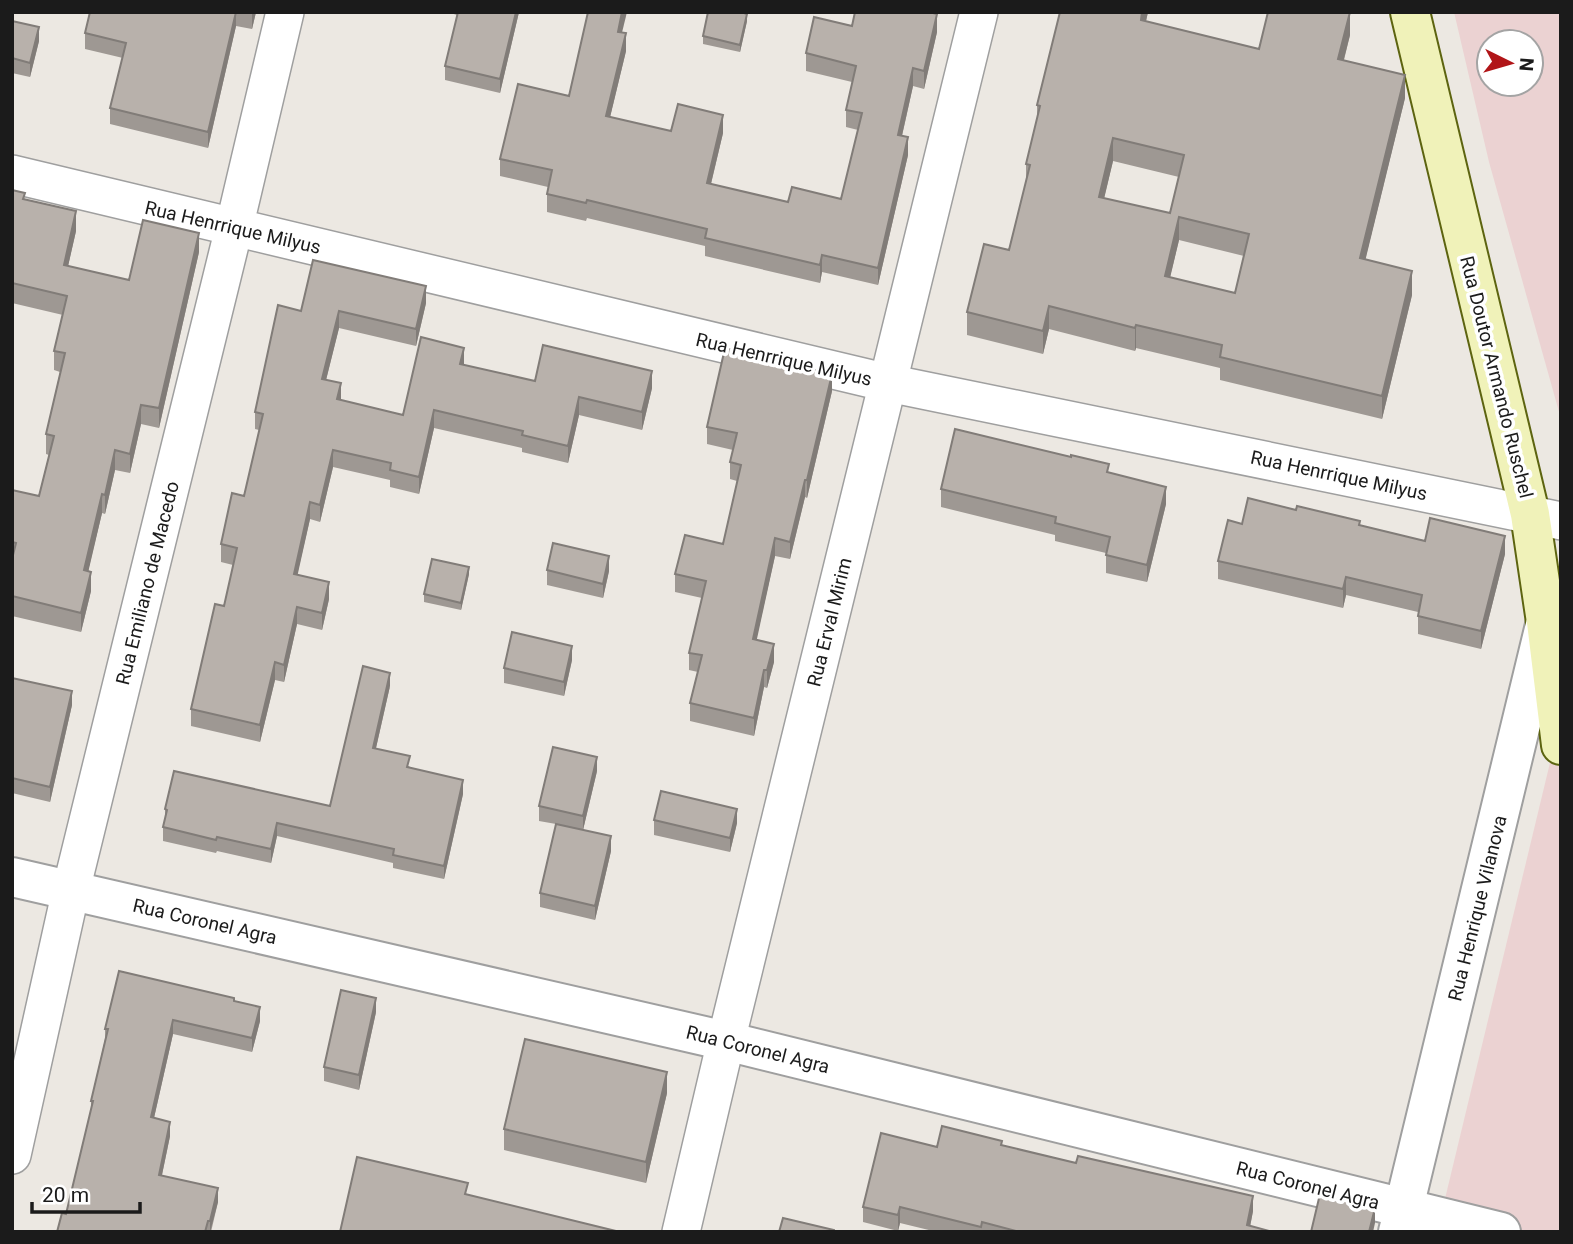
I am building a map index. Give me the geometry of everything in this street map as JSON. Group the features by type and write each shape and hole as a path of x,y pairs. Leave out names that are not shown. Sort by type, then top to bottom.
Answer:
{"main road":[{"name":"Rua Doutor Armando Ruschel","path":"1409,12 1546,517 1546,622 1561,745"}],"street":[{"name":"Rua Emiliano de Macedo","path":"12,1154 71,890 285,12"},
{"name":"Rua Erval Mirim","path":"681,1232 979,12"},
{"name":"Rua Henrrique Milyus","path":"12,174 888,383 1546,517"},
{"name":"Rua Henrique Vilanova","path":"1401,1220 1546,622 1561,585"},
{"name":"Rua Coronel Agra","path":"12,877 726,1041 1401,1220 1501,1232"}],"shaded area":[{"path":"1454,12 1561,12 1561,419 1489,162"},
{"path":"1561,717 1561,1232 1437,1232"}],"building":[{"path":"90,12 236,12 208,132 110,108 126,43 85,33"},
{"path":"458,12 516,12 500,79 445,66"},
{"path":"588,12 622,12 618,32 626,33 606,116 671,131 678,104 723,115 707,183 788,202 792,187 841,199 862,113 846,110 856,66 806,53 814,17 852,26 855,12 937,14 924,71 913,68 898,135 908,137 878,268 822,255 820,265 705,238 707,229 587,200 586,203 547,194 552,170 500,159 518,84 569,96"},
{"path":"708,12 747,14 740,45 703,36"},
{"path":"1060,12 1142,12 1141,20 1259,49 1268,12 1350,12 1338,59 1405,75 1360,258 1412,271 1382,396 1220,357 1222,345 1136,325 1135,328 1049,306 1043,331 967,312 984,244 1009,250 1030,165 1026,164 1040,106 1037,105","holes":["1113,138 1184,155 1170,213 1099,197","1179,217 1249,234 1235,293 1165,276"]},
{"path":"12,21 39,27 30,63 12,58"},
{"path":"12,190 25,193 23,199 76,211 64,265 129,280 143,220 199,233 159,408 141,405 130,454 115,450 84,570 91,572 81,613 12,596 12,559 16,543 12,542 12,490 39,496 54,436 46,434 65,353 54,351 67,296 12,283"},
{"path":"313,260 426,286 416,329 339,311 322,379 341,383 337,399 403,415 421,337 464,348 460,364 535,381 543,345 652,371 642,412 579,397 568,446 522,435 523,431 434,410 419,477 390,470 391,463 333,450 320,505 310,502 294,574 329,582 322,613 297,607 284,665 275,662 260,725 191,709 215,604 224,606 237,548 221,544 232,493 244,496 263,414 255,412 278,305 301,311"},
{"path":"725,348 832,374 790,542 775,538 753,639 774,644 767,670 764,670 754,718 690,703 702,655 689,653 706,581 675,574 685,535 723,544 741,465 730,462 737,433 707,427"},
{"path":"955,429 1109,464 1107,472 1166,487 1147,565 1106,555 1110,537 1055,523 1056,517 941,489"},
{"path":"1248,498 1360,521 1359,525 1425,541 1430,518 1505,536 1481,631 1418,616 1422,595 1346,577 1343,589 1218,561 1228,520 1242,524"},
{"path":"553,543 609,556 603,584 547,570"},
{"path":"432,559 469,567 461,603 424,594"},
{"path":"512,632 572,646 564,682 504,668"},
{"path":"363,666 390,673 373,748 410,756 407,767 463,780 444,866 393,855 394,849 277,823 271,849 217,837 216,840 163,827 174,771 330,806"},
{"path":"12,678 72,691 50,787 12,778"},
{"path":"553,747 597,757 583,816 539,806"},
{"path":"661,791 737,809 730,838 654,820"},
{"path":"556,824 611,836 595,906 540,893"},
{"path":"119,971 234,998 234,1001 260,1007 252,1038 173,1020 151,1117 170,1122 159,1175 218,1188 205,1232 57,1232 62,1213 66,1214 93,1101 108,1029 105,1029"},
{"path":"341,990 376,998 359,1075 324,1067"},
{"path":"525,1039 667,1072 646,1162 504,1129"},
{"path":"942,1126 1002,1141 1001,1145 1076,1163 1078,1156 1253,1196 1247,1225 1273,1232 1020,1232 982,1222 981,1227 900,1207 898,1215 863,1207 881,1133 937,1147"},
{"path":"357,1157 468,1183 465,1194 620,1232 340,1232"},
{"path":"1320,1194 1375,1208 1369,1232 1311,1232"},
{"path":"783,1218 834,1230 834,1232 779,1232"}]}
